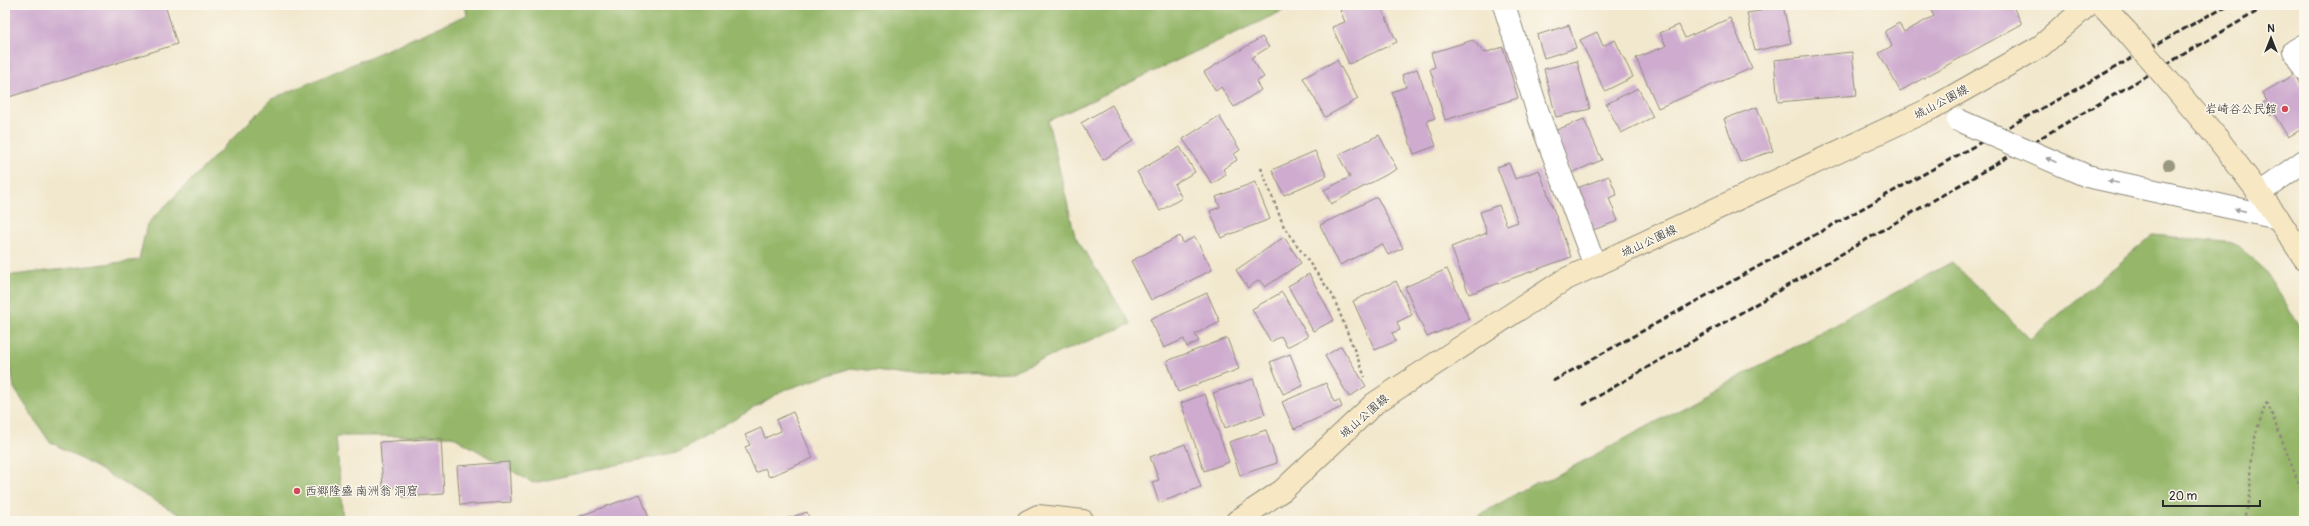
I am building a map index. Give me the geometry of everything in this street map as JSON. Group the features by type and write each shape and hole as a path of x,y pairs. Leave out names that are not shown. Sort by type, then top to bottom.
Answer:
{"street":[{"path":"1504,5 1540,119 1595,266"},
{"name":"城山公園線","path":"1238,521 1283,490 1376,403 1564,280 1932,108 2041,46 2088,5"},
{"path":"2102,5 2127,32 2218,139 2258,194 2278,218 2304,258"},
{"path":"2304,45 2294,51 2304,69"},
{"path":"1932,108 2087,176 2278,218"},
{"path":"2258,194 2304,161"},
{"path":"1028,521 1038,516 1083,521"}],"path":[{"path":"1261,168 1284,227 1333,296 1376,403"},
{"path":"2242,521 2251,500 2251,459 2256,429 2267,402 2304,497"}],"green space":[{"path":"465,5 1295,5 1048,121 1075,236 1131,324 1008,373 922,377 851,368 784,390 681,451 533,483 452,436 336,436 343,521 186,521 184,517 49,441 14,388 5,329 5,276 139,260 147,224 272,99 467,15"},
{"path":"2153,235 2235,243 2264,269 2304,334 2304,521 1469,521 1535,483 1552,478 1952,262 2030,339"}],"building":[{"path":"5,5 165,5 177,44 9,97 5,85"},
{"path":"1352,5 1380,5 1397,42 1349,64 1332,27 1345,22 1340,10"},
{"path":"1760,5 1783,5 1791,43 1755,51 1747,13 1761,11"},
{"path":"1928,5 2012,5 2022,24 1900,91 1879,53 1892,46 1885,31 1899,23 1904,32 1934,16"},
{"path":"1730,18 1752,68 1658,108 1636,58 1666,46 1660,33 1679,25 1685,38"},
{"path":"1569,25 1576,48 1544,58 1537,35"},
{"path":"1597,32 1603,46 1615,40 1633,77 1605,91 1580,40"},
{"path":"1262,37 1269,47 1251,58 1264,77 1256,82 1261,90 1234,107 1221,87 1216,91 1204,72"},
{"path":"1473,40 1484,53 1503,47 1518,98 1445,120 1430,69 1435,67 1431,53"},
{"path":"1852,52 1857,95 1778,102 1774,60"},
{"path":"1337,60 1358,99 1325,117 1303,78"},
{"path":"1577,61 1590,109 1556,117 1544,69"},
{"path":"1417,69 1435,118 1427,121 1436,146 1414,154 1392,92 1406,87 1402,75"},
{"name":"岩崎谷公民館","path":"2295,74 2304,90 2304,128 2288,137 2274,114 2271,116 2263,103 2267,101 2262,93"},
{"path":"1638,88 1653,117 1621,133 1606,104"},
{"path":"1112,105 1133,141 1103,160 1081,123"},
{"path":"1757,107 1773,151 1740,162 1724,119"},
{"path":"1219,116 1240,150 1234,154 1237,160 1223,169 1226,175 1212,184 1183,139"},
{"path":"1584,119 1602,160 1571,173 1554,131"},
{"path":"1379,135 1397,169 1331,204 1324,190 1350,177 1338,155"},
{"path":"1180,147 1195,172 1174,184 1182,198 1160,211 1137,172"},
{"path":"1315,151 1327,176 1284,195 1272,170"},
{"path":"1509,163 1515,179 1539,170 1571,257 1469,294 1451,247 1487,233 1480,212 1499,205 1507,226 1518,222 1497,167"},
{"path":"1609,176 1617,195 1609,198 1618,221 1593,230 1577,188"},
{"path":"1255,182 1270,219 1221,238 1210,211 1220,207 1216,197"},
{"path":"1377,197 1403,248 1388,255 1382,244 1340,265 1320,225"},
{"path":"1180,236 1183,243 1195,237 1212,270 1151,300 1131,261"},
{"path":"1284,237 1301,263 1265,287 1259,280 1248,288 1236,270"},
{"path":"1447,269 1469,319 1427,337 1405,287"},
{"path":"1309,274 1334,320 1313,331 1288,286"},
{"path":"1396,281 1412,315 1397,322 1400,330 1392,333 1396,341 1375,350 1353,301"},
{"path":"1282,292 1308,336 1287,347 1281,336 1271,342 1252,309"},
{"path":"1207,293 1220,322 1195,334 1199,341 1187,347 1184,339 1164,348 1150,319"},
{"path":"1227,338 1239,369 1178,392 1167,361"},
{"path":"1341,346 1366,386 1349,397 1325,356"},
{"path":"1290,354 1303,386 1283,394 1270,362"},
{"path":"1253,379 1265,414 1225,428 1213,393"},
{"path":"1326,383 1334,402 1339,400 1342,407 1294,429 1282,402"},
{"path":"1205,394 1229,462 1204,471 1181,403"},
{"path":"793,412 813,458 769,477 765,468 756,473 745,447 750,445 745,435 761,428 765,438 781,431 776,420"},
{"path":"1266,430 1277,463 1240,475 1229,442"},
{"path":"441,438 444,494 403,497 402,487 383,488 380,442"},
{"path":"1185,444 1201,487 1159,503 1152,482 1159,480 1150,457"},
{"path":"509,462 511,502 460,505 457,466"},
{"path":"640,494 650,521 566,521"},
{"path":"807,512 810,521 780,521"}],"railway":[{"path":"1553,381 2227,5"},
{"path":"1583,405 2268,5"}],"place":[{"name":"岩崎谷公民館","path":"2285,109"},
{"name":"西郷隆盛 南洲翁 洞窟","path":"297,491"}]}
